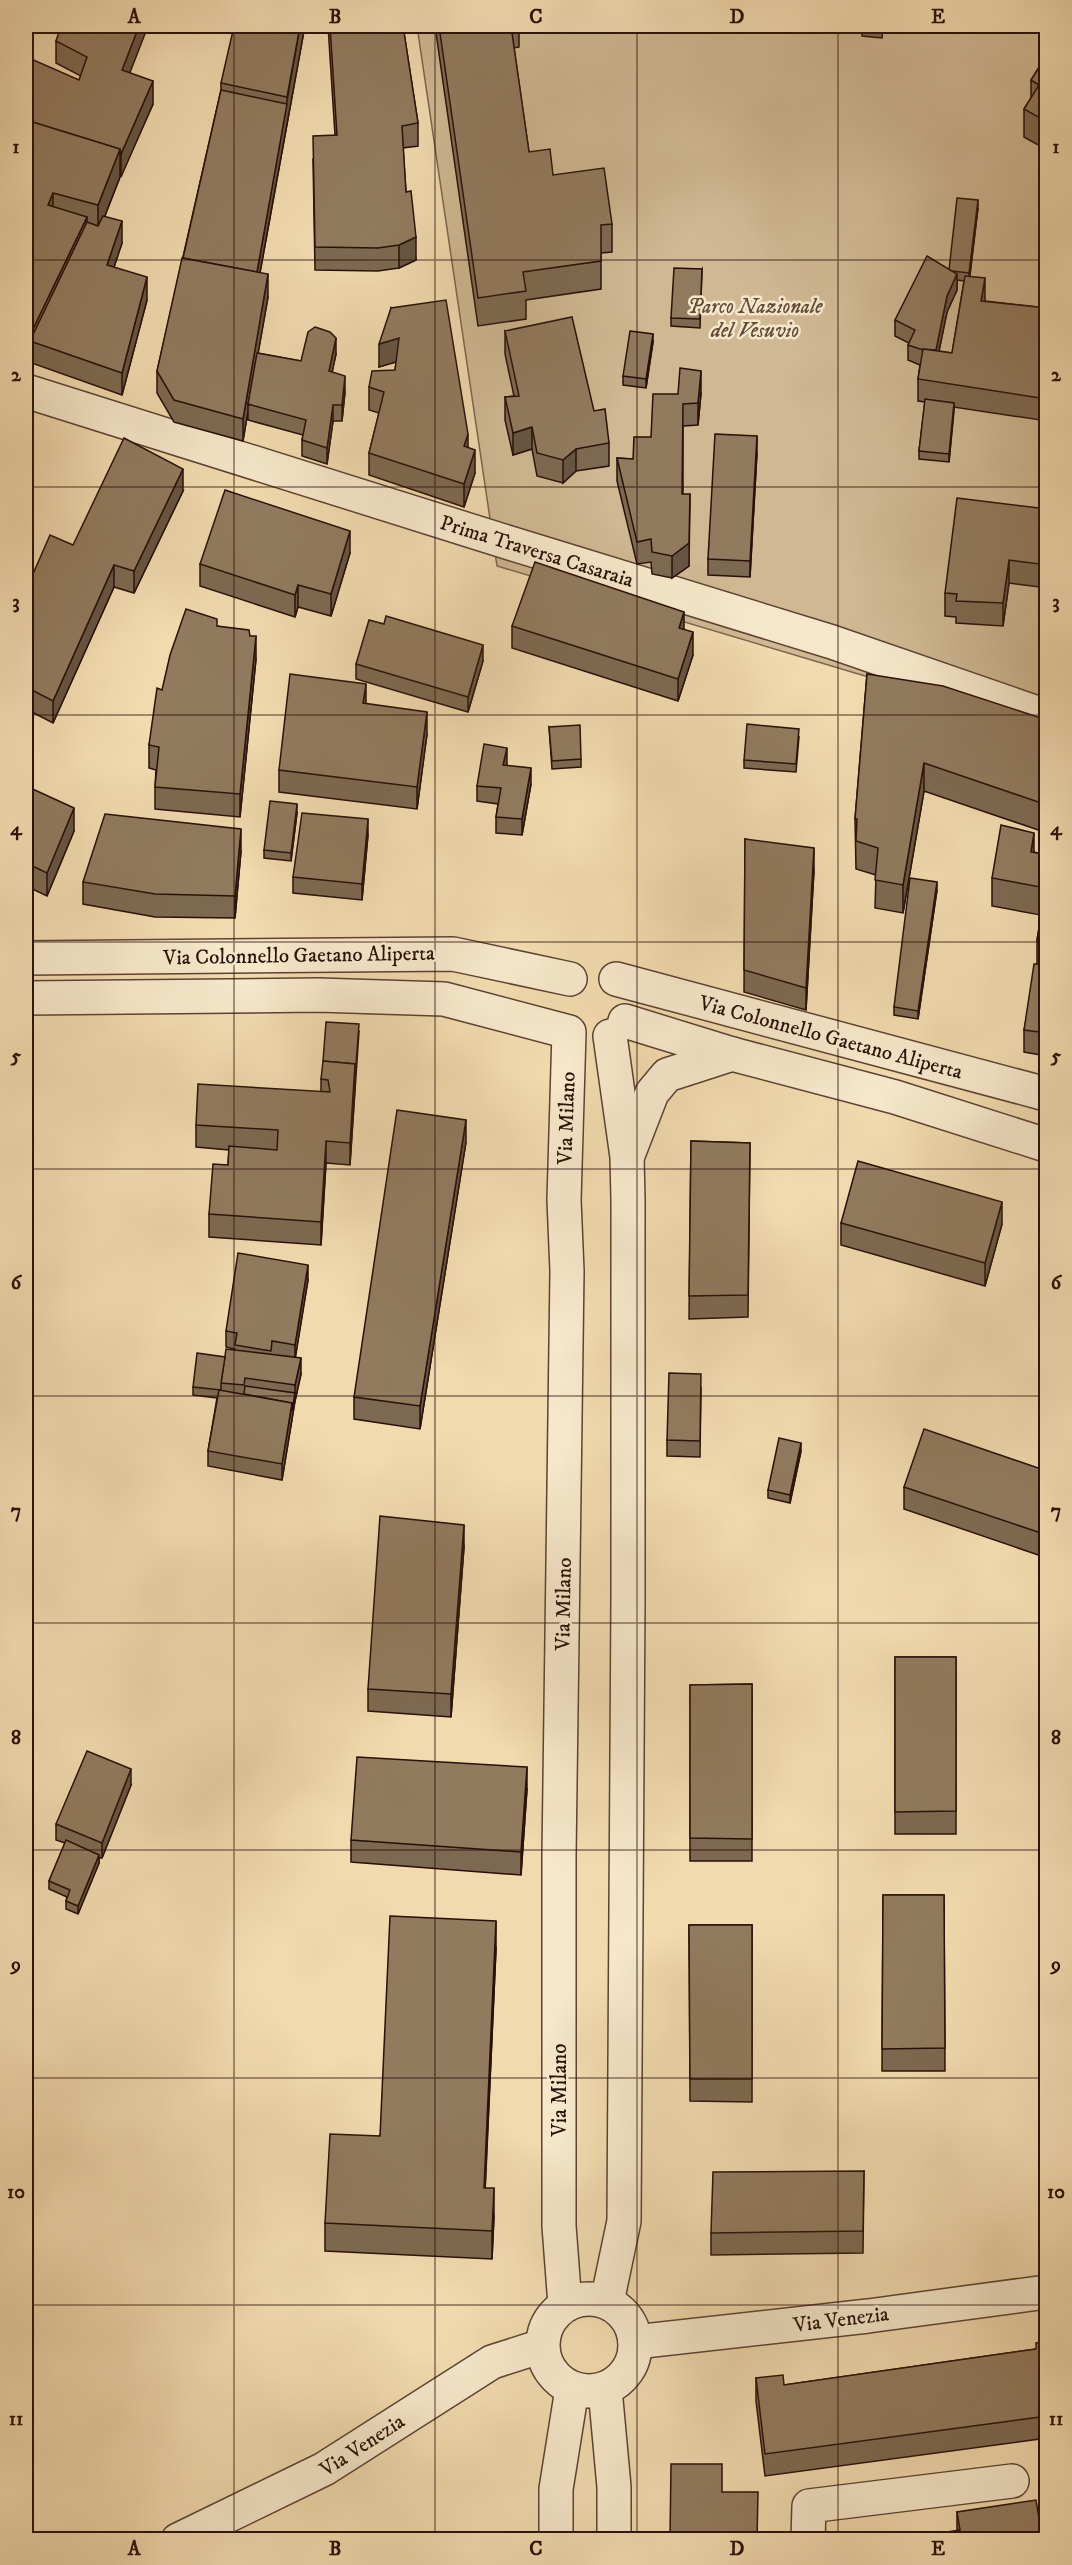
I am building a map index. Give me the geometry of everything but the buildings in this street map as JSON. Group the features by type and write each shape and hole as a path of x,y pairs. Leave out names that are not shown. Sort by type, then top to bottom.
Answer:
{"street":[{"name":"Prima Traversa Casaraia","path":"26,391 832,642 1047,716"},
{"name":"Via Colonnello Gaetano Aliperta","path":"26,958 453,954 570,979"},
{"path":"607,2302 624,2222 628,1598 627,1157 617,1029 628,999 616,979 598,971 579,973 570,979 564,986 557,1005 562,1024 569,1032 588,1041 600,1040 617,1029"},
{"name":"Via Colonnello Gaetano Aliperta","path":"616,979 1047,1094"},
{"name":"Via Colonnello Gaetano Aliperta","path":"26,998 318,995 444,999 569,1032"},
{"name":"Via Colonnello Gaetano Aliperta","path":"617,1029 732,1054 895,1097 1047,1145"},
{"name":"Via Milano","path":"565,2305 558,2226 559,1856 567,1271 564,1200 569,1032"},
{"path":"627,1157 652,1093 667,1075 732,1054"},
{"name":"Via Venezia","path":"635,2342 868,2316 1047,2292"},
{"path":"593,2298 607,2302 618,2308 627,2318 633,2330 634,2357 628,2371 617,2382 605,2389 594,2392 572,2389 551,2372 544,2360 542,2346 548,2322 555,2312 579,2300 593,2298"},
{"name":"Via Venezia","path":"178,2540 324,2469 492,2362 542,2346"},
{"path":"556,2540 556,2488 572,2389"},
{"path":"605,2389 614,2487 614,2540"},
{"path":"807,2540 809,2506 1012,2481"}],"green space":[{"name":"Parco Nazionale del Vesuvio","path":"417,26 1046,26 1046,730 497,566"}]}
